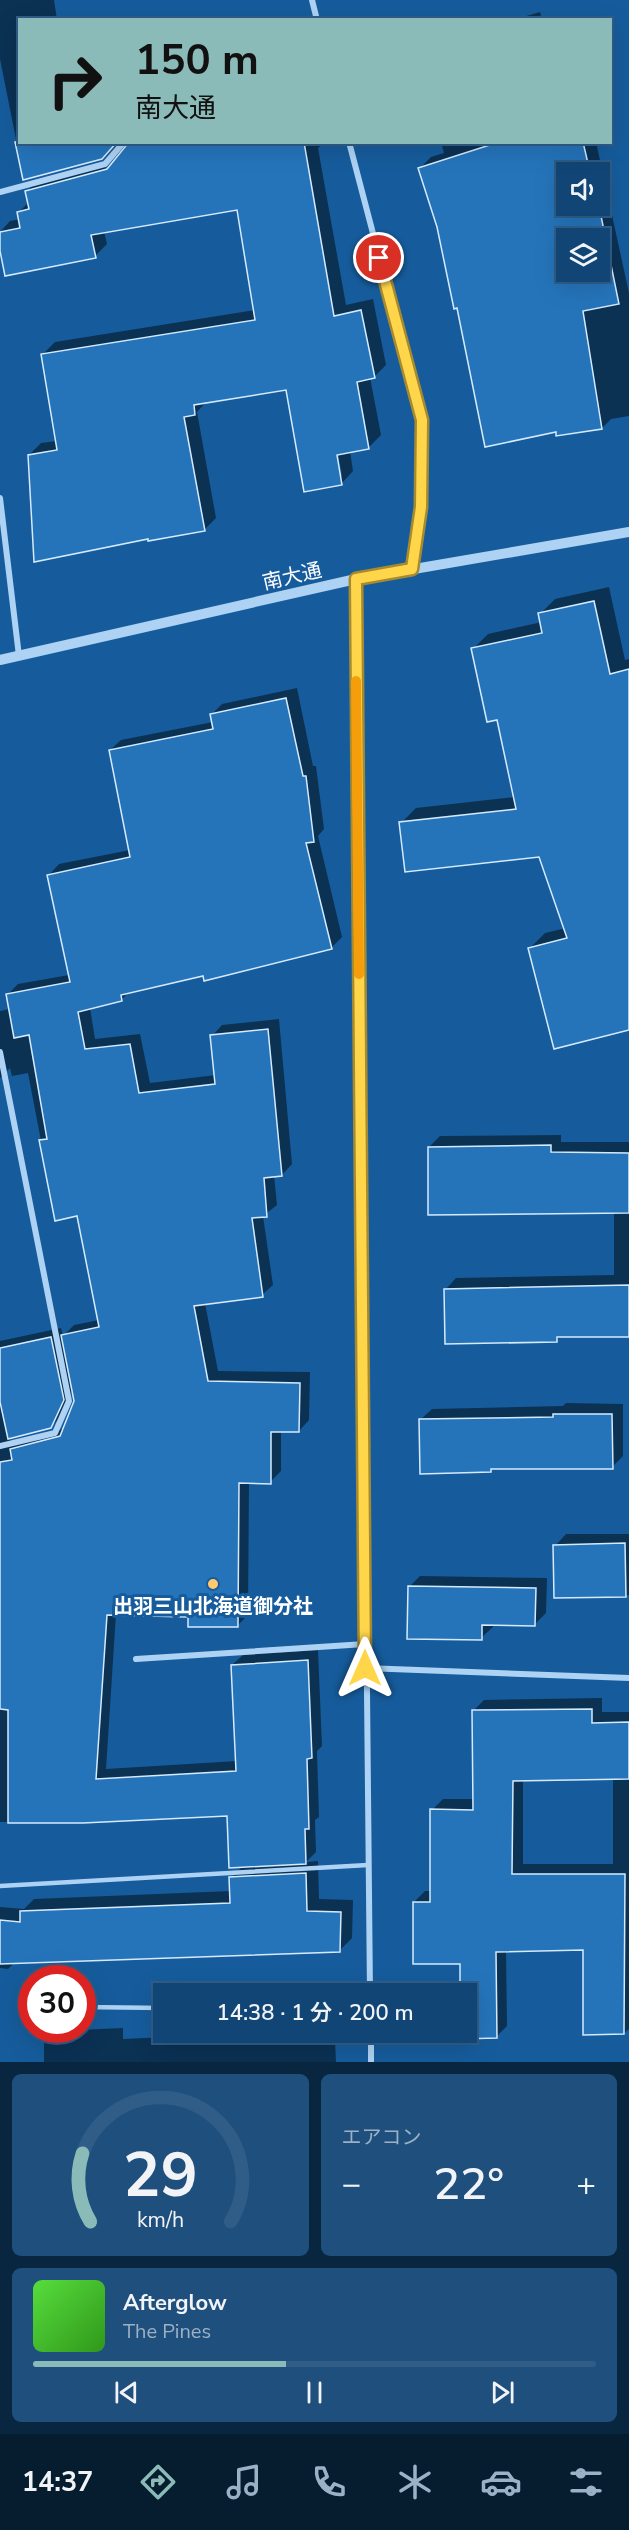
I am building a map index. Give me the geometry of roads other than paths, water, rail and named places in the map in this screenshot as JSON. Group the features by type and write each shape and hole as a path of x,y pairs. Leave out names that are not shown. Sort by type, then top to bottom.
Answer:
{"street":[{"path":"312,0 316,18"},
{"path":"0,192 105,164 122,144"},
{"path":"350,144 422,420 421,507 412,569"},
{"path":"0,498 18,656"},
{"name":"南大通","path":"0,660 356,579 513,554 629,532"},
{"path":"356,579 370,1983"},
{"path":"0,1052 69,1401 55,1433 0,1446"},
{"path":"136,1659 365,1644"},
{"path":"365,1668 629,1677"},
{"path":"371,2043 371,2062"}],"lane":[{"path":"0,1886 368,1865"},
{"path":"96,2007 153,2008"}],"place":[{"name":"出羽三山北海道御分社","path":"213,1584"}]}
